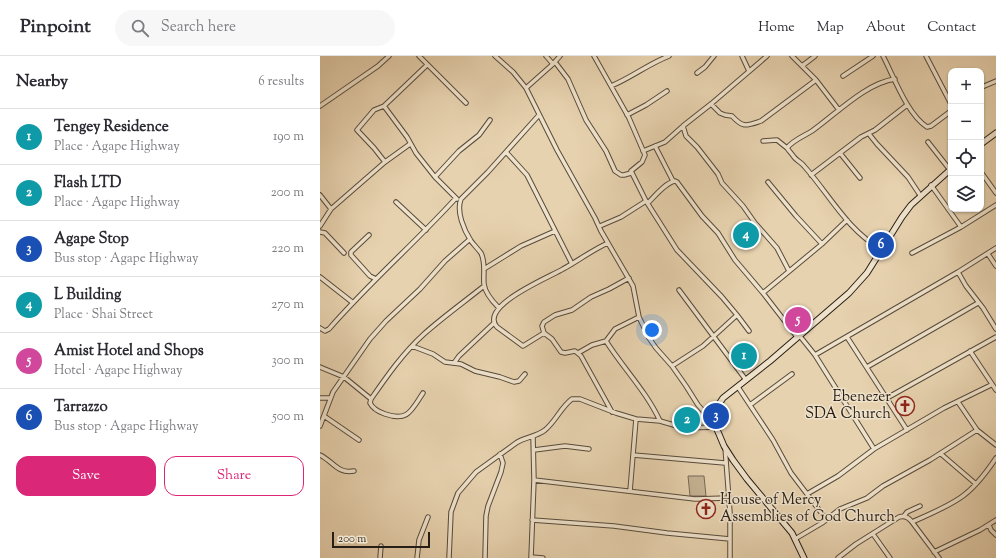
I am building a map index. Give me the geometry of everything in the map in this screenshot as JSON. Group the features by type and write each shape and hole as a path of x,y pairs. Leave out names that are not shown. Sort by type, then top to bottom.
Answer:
{"street":[{"path":"320,106 378,66 389,56"},
{"path":"419,56 466,103"},
{"path":"495,56 513,72 526,88 539,115 600,226 601,231 630,278 639,317 656,348 672,366 698,405 705,413 715,420"},
{"path":"546,56 568,79 586,120 606,152 615,171 624,176 630,173 631,170 644,160 645,155 627,115 594,56"},
{"path":"526,88 560,56"},
{"path":"611,86 645,67 669,56"},
{"path":"697,73 705,67 714,56"},
{"path":"742,56 749,71"},
{"path":"643,151 665,142 767,56"},
{"path":"792,56 816,80 839,110"},
{"path":"802,66 815,56"},
{"path":"843,76 873,56"},
{"path":"883,56 907,104 920,121 927,127 948,113"},
{"path":"926,56 948,98"},
{"path":"385,162 372,145 356,130 374,110 384,106 427,65"},
{"path":"787,148 793,142 812,131 839,110 878,84 895,79"},
{"path":"711,104 720,113 732,116 740,124 746,126 761,121 816,80"},
{"path":"984,86 996,81"},
{"path":"627,115 646,105 667,91"},
{"path":"811,175 861,137 870,134 907,104"},
{"path":"384,106 435,177 460,203"},
{"path":"499,308 490,298 484,286 484,269 480,253 470,239 461,218 460,203 539,115"},
{"path":"435,177 459,151 479,135 490,120"},
{"path":"683,126 686,136 718,174 722,183 777,248 789,271"},
{"path":"984,142 996,133"},
{"path":"870,134 908,177 920,195"},
{"path":"763,141 777,140 787,148 847,220 862,236 881,249"},
{"path":"928,142 948,167"},
{"path":"320,226 331,210 385,162 410,144"},
{"path":"655,146 673,181 677,182 702,216 718,233 735,260 763,293 784,323 815,355 874,449"},
{"path":"506,152 527,175 572,264"},
{"path":"840,153 860,178"},
{"path":"804,558 796,539 786,525 724,446 716,426 716,410 719,403 738,386 837,304 860,282 874,263 881,249 907,210 920,195 948,171"},
{"path":"630,173 677,250 722,297 749,331"},
{"path":"984,176 996,193"},
{"path":"600,226 621,217 647,202 673,181"},
{"path":"768,182 796,216 822,244"},
{"path":"931,185 961,227"},
{"path":"320,195 331,210"},
{"path":"320,328 325,331 329,329 352,302 426,230 456,198"},
{"path":"396,202 426,230"},
{"path":"912,253 961,227 996,205"},
{"path":"763,293 822,244 847,220"},
{"path":"484,269 525,243 555,231"},
{"path":"320,232 324,233 344,253"},
{"path":"369,236 351,252 351,255 370,276 376,279"},
{"path":"320,426 330,398 336,387 370,339 379,328 420,289 445,261 470,239"},
{"path":"544,333 524,346 499,329 494,323 494,316 499,308 518,292 572,264 608,243"},
{"path":"815,355 958,272 996,248"},
{"path":"988,254 996,266"},
{"path":"958,272 966,286 996,328"},
{"path":"320,278 352,302"},
{"path":"612,412 578,353 575,351 565,353 561,352 552,339 544,333 542,326 548,319 555,315 569,311 591,297 600,294 630,278"},
{"path":"423,393 411,410 401,417 388,415 376,410 371,405 371,399 391,371 412,346 439,321 484,286"},
{"path":"679,290 746,380"},
{"path":"867,367 978,302"},
{"path":"672,366 703,346 737,316"},
{"path":"578,353 592,345 606,341 616,329 639,317"},
{"path":"454,363 456,358 494,323"},
{"path":"847,337 907,430"},
{"path":"887,398 996,337"},
{"path":"606,341 644,393 660,421"},
{"path":"412,346 433,354 445,362 461,364 480,373 500,377 514,382 519,381 525,374"},
{"path":"970,351 991,385 996,390"},
{"path":"320,367 344,377 371,399"},
{"path":"750,405 792,374"},
{"path":"807,494 838,476 874,449 991,385"},
{"path":"738,386 773,440 791,473 826,519"},
{"path":"320,398 330,398"},
{"path":"449,558 451,512 458,493 471,476 520,440 534,437 551,424 572,399 580,399 612,412 636,419 660,421 684,428 716,426"},
{"path":"958,402 977,430 996,445"},
{"path":"324,416 359,440"},
{"path":"630,491 636,419"},
{"path":"796,539 840,509 867,498 883,486 941,454 977,430"},
{"path":"534,437 531,558 543,558"},
{"path":"534,450 565,446 589,449"},
{"path":"724,446 730,519 730,558"},
{"path":"485,558 486,516 488,506 501,472 502,463 500,454"},
{"path":"941,454 976,484"},
{"path":"320,455 338,469 349,472 354,471"},
{"path":"633,455 725,463"},
{"path":"912,522 960,497 976,484 996,458"},
{"path":"534,480 695,499 728,498"},
{"path":"840,558 853,546 899,517 904,516 907,512 920,506"},
{"path":"904,516 912,522 939,558"},
{"path":"418,558 419,540 428,517"},
{"path":"532,520 614,526 730,540"},
{"path":"934,552 989,525 996,520"},
{"path":"989,525 991,530 996,535"},
{"path":"873,534 890,558"},
{"path":"380,558 381,546"}],"shaded area":[{"path":"688,476 704,476 706,496 690,496"}],"place":[{"name":"L Building","path":"746,235"},
{"name":"Tarrazzo","path":"881,245"},
{"name":"Amist Hotel and Shops","path":"798,320"},
{"name":"Tengey Residence","path":"744,356"},
{"name":"Ebenezer SDA Church","path":"905,406"},
{"name":"Agape Stop","path":"716,416"},
{"name":"Flash LTD","path":"687,420"},
{"name":"House of Mercy Assemblies of God Church","path":"706,509"}]}
